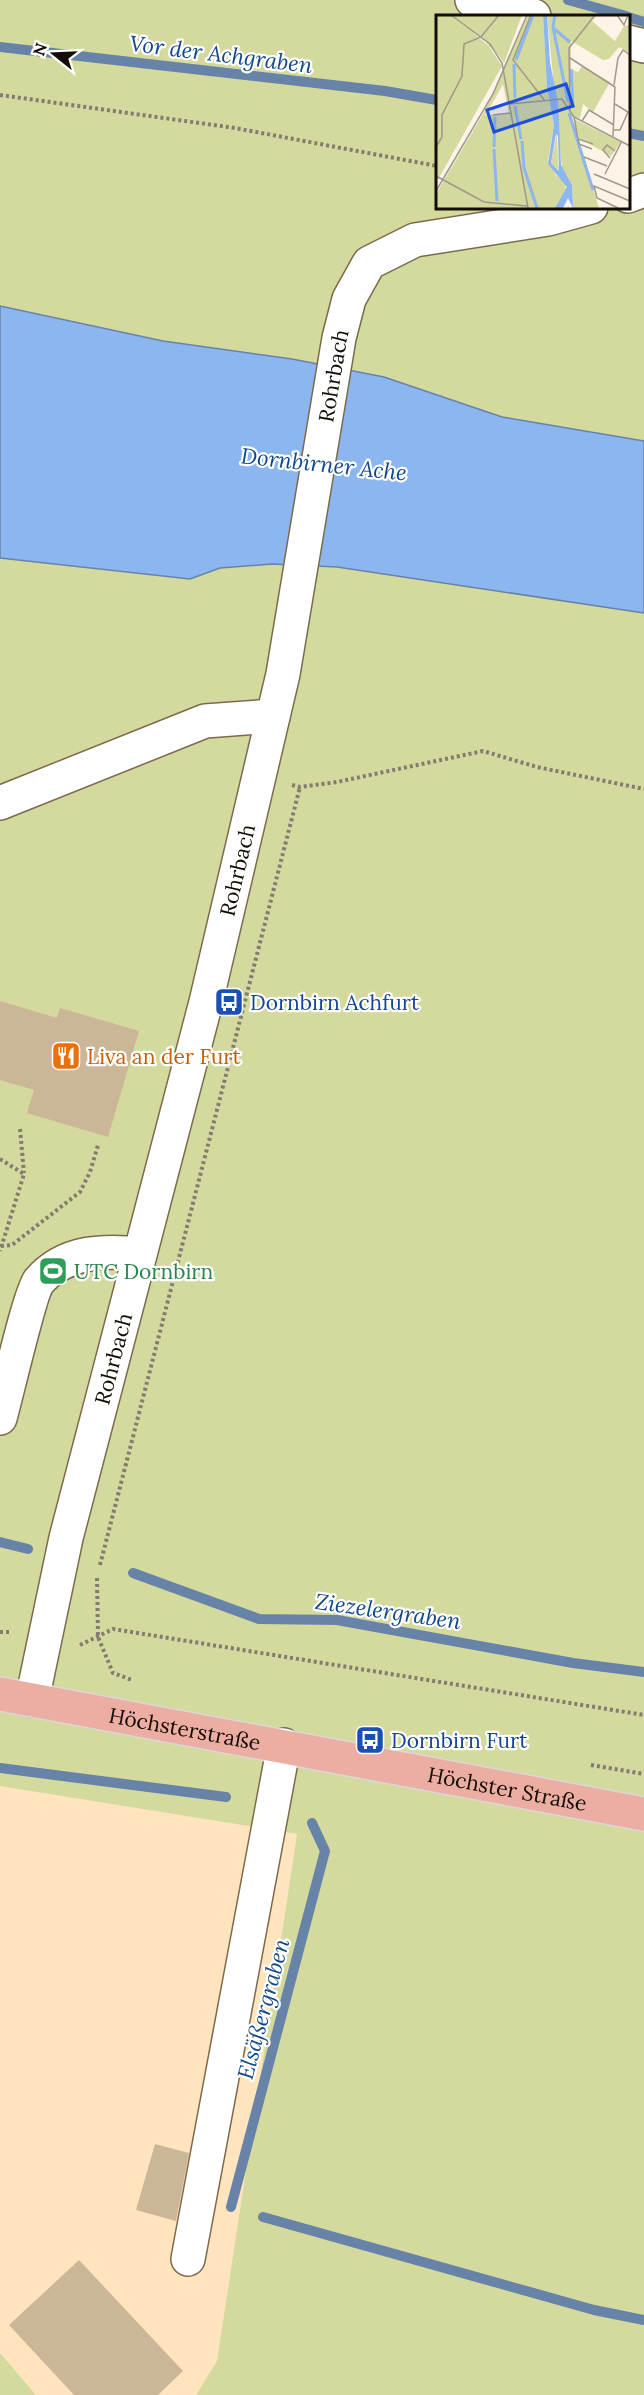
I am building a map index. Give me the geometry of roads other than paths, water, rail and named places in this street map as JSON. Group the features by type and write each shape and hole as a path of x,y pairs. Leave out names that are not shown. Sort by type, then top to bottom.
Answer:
{"main road":[{"name":"Höchsterstraße","path":"0,1694 284,1745 369,1764"},
{"name":"Höchster Straße","path":"369,1764 644,1814"}],"street":[{"path":"472,0 530,15"},
{"path":"629,42 644,46"},
{"path":"629,195 644,189"},
{"name":"Rohrbach","path":"32,1700 66,1538 206,1002 273,716 298,592 332,383 349,299 369,263 415,240 548,219 587,208"},
{"path":"0,803 205,721 273,716"},
{"path":"0,1418 37,1283 59,1263 95,1252 140,1254"},
{"path":"188,2259 284,1745"}],"water":[{"name":"Dornbirner Ache","path":"0,306 163,341 292,359 384,377 502,417 644,441 644,613 337,567 272,564 220,568 190,579 0,558"}],"waterway":[{"path":"568,0 622,15"},
{"path":"629,17 644,22"},
{"name":"Vor der Achgraben","path":"0,47 385,91 436,100"},
{"name":"Vor der Achgraben","path":"629,133 644,136"},
{"name":"Ziezelergraben","path":"0,1542 28,1549"},
{"name":"Ziezelergraben","path":"133,1573 259,1619 337,1620 573,1663 644,1672"},
{"name":"Elsäßergraben","path":"0,1768 226,1797"},
{"name":"Elsäßergraben","path":"231,2207 325,1851 312,1823"},
{"name":"Elsäßergraben","path":"263,2217 594,2310 644,2320"}],"place":[{"name":"Dornbirn Achfurt","path":"229,1002"},
{"name":"Liva an der Furt","path":"66,1056"},
{"name":"UTC Dornbirn","path":"53,1271"},
{"name":"Dornbirn Furt","path":"370,1740"}]}
